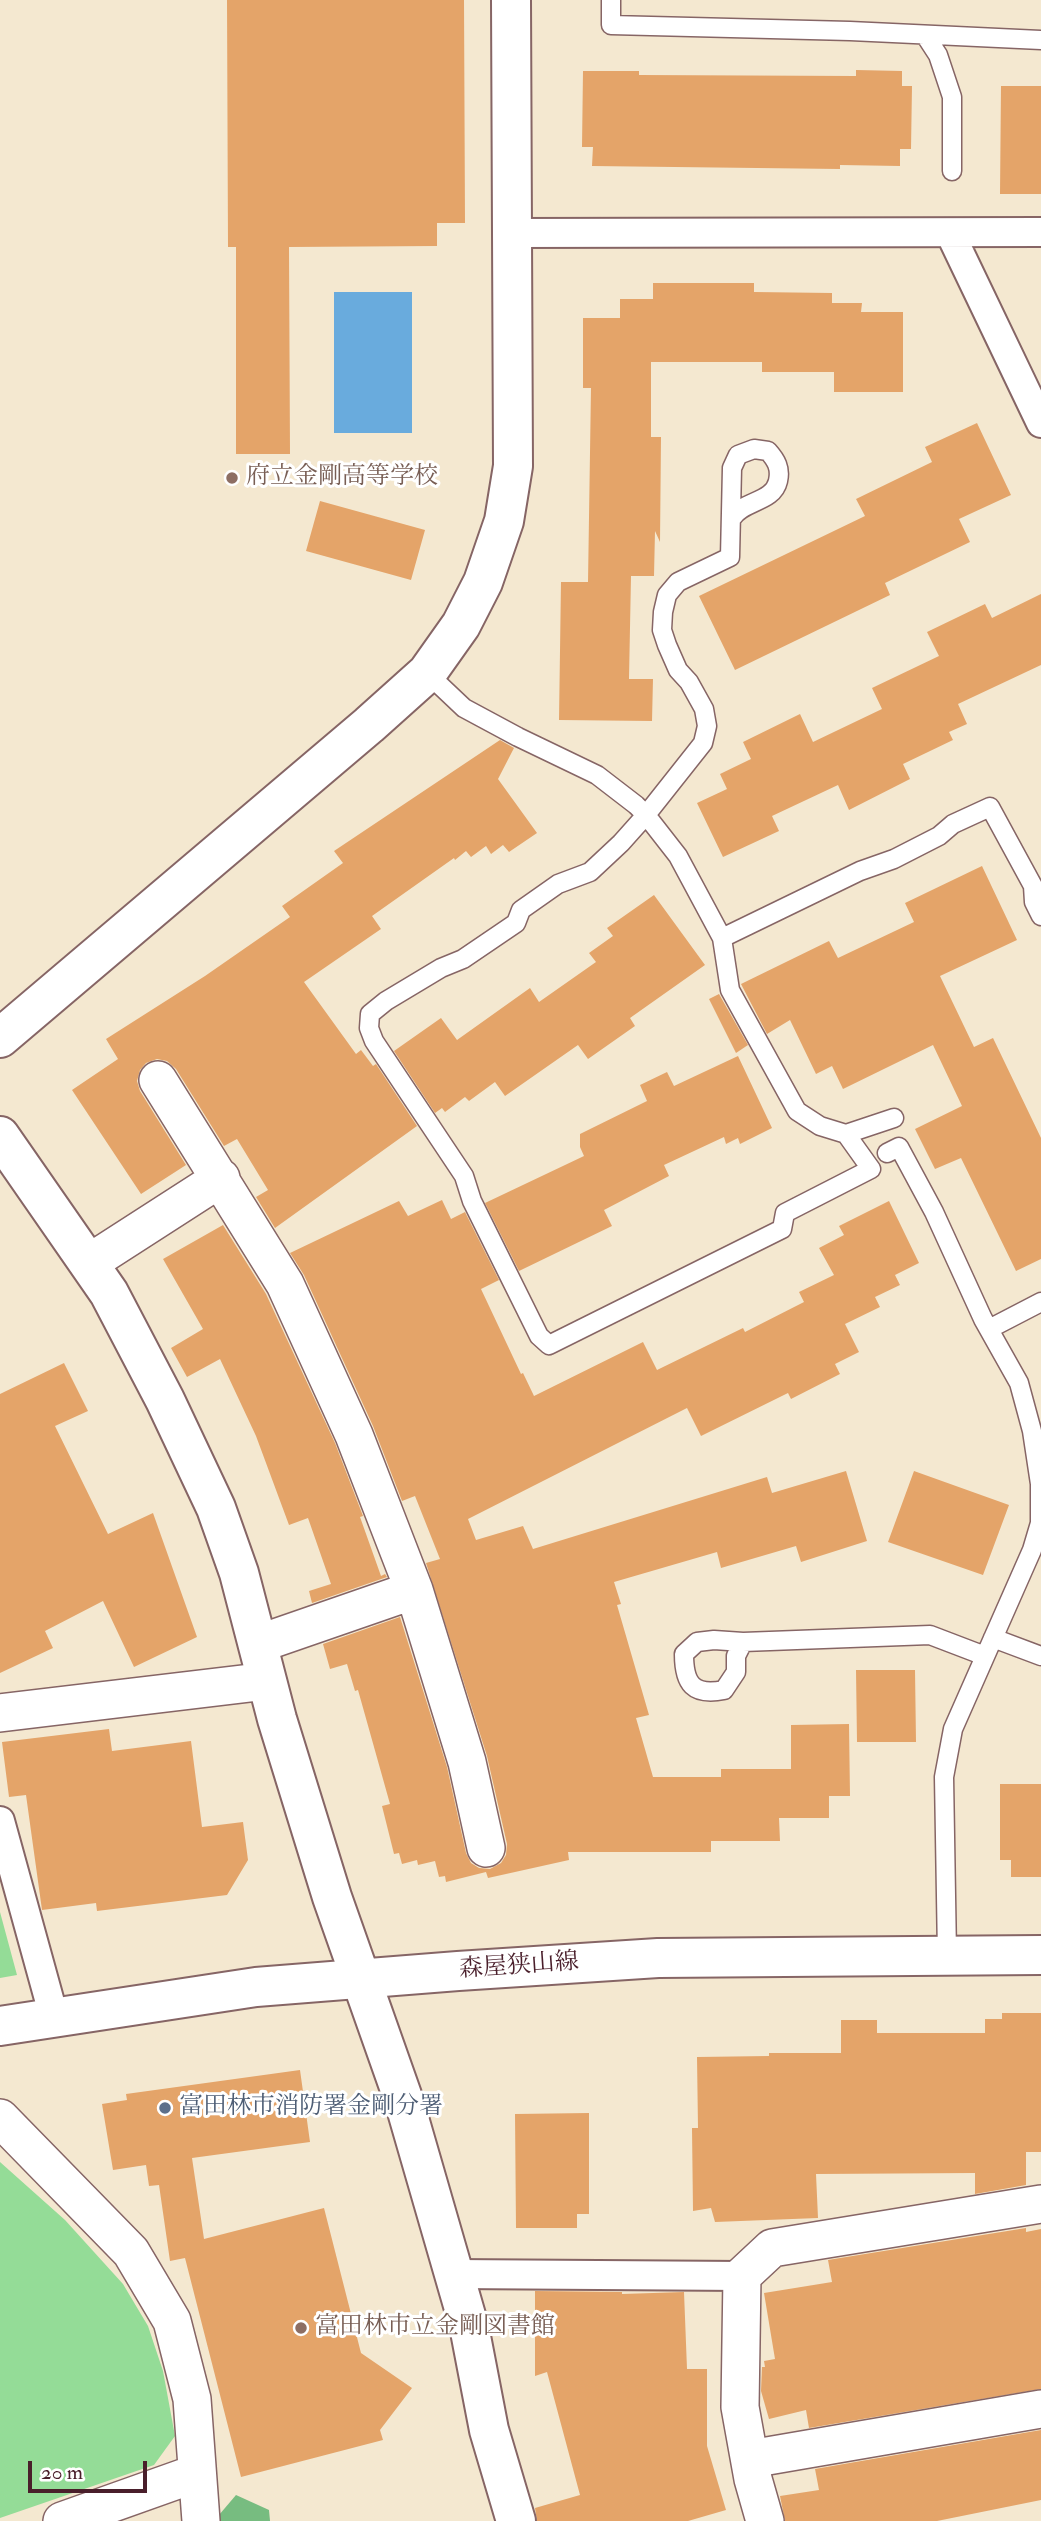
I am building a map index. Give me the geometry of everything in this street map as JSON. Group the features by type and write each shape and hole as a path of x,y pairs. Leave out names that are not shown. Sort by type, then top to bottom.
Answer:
{"street":[{"path":"0,1038 427,673 461,625 483,582 505,521 513,466 512,0"},
{"path":"513,233 1041,232"},
{"path":"950,233 1041,423"},
{"path":"159,1080 285,1284 354,1435 414,1590 467,1762 486,1849"},
{"path":"0,1136 109,1293 165,1400 216,1507 239,1573 267,1681 328,1884 404,2101 469,2326 489,2430 516,2521"},
{"path":"89,1263 220,1178"},
{"path":"258,1644 414,1590"},
{"path":"0,1713 267,1681"},
{"path":"0,1821 54,2017"},
{"name":"森屋狭山線","path":"0,2026 256,1987 361,1978 658,1958 1041,1955"},
{"path":"0,2118 131,2252 172,2321 192,2399 201,2521"},
{"path":"454,2274 741,2276 772,2248 1041,2204"},
{"path":"741,2276 740,2407 765,2521"},
{"path":"750,2459 1041,2409"},
{"path":"62,2521 197,2473"}],"lane":[{"path":"611,0 611,25 1041,40"},
{"path":"925,34 938,55 952,97 952,171"},
{"path":"732,518 730,557 678,582 667,595 663,612 662,630 678,670 689,681 704,709 707,726 703,743 646,815 590,872 558,884 521,910 516,923 463,959 441,968 386,1001 370,1014 369,1028 374,1041 464,1177 472,1202 539,1336 549,1345 782,1229 785,1213 871,1169 846,1134"},
{"path":"427,673 464,708 597,775 646,815 678,856 722,937 730,990 797,1111 820,1126 846,1134 894,1118"},
{"path":"722,937 860,871 894,859 939,835 953,824 990,807 1037,886 1034,902 1041,916"},
{"path":"887,1153 899,1147 934,1212 989,1329 1019,1383 1032,1431 1040,1485 1040,1523 1032,1550 953,1729 944,1777 947,1955"},
{"path":"989,1329 1041,1302"},
{"path":"743,1642 930,1634 985,1656"},
{"path":"993,1638 1041,1656"}],"green space":[{"path":"0,1912 17,1975 0,1978"},
{"path":"0,2162 65,2220 123,2284 148,2326 163,2371 175,2436 154,2465 0,2518"},
{"path":"236,2495 269,2510 270,2521 219,2521 219,2515"}],"water":[{"path":"334,292 412,292 412,433 334,433"}],"building":[{"path":"227,0 464,0 465,223 437,223 437,246 289,247 290,454 236,454 236,247 228,247"},
{"path":"856,70 902,71 902,86 912,86 911,149 900,149 900,166 840,165 840,169 592,166 593,147 582,147 583,71 639,71 639,75 856,76"},
{"path":"1001,86 1041,86 1041,194 1000,194"},
{"path":"653,283 754,283 754,292 832,293 832,303 862,303 861,312 903,312 903,392 834,392 834,372 762,372 762,362 651,362 651,437 661,437 660,542 655,531 654,576 631,576 629,679 653,679 652,721 559,720 561,582 588,582 591,388 583,388 583,318 620,318 620,299 653,299"},
{"path":"977,423 1011,495 959,519 970,542 885,583 890,595 735,670 699,596 865,516 856,499 932,462 925,447"},
{"path":"320,501 425,530 411,580 306,551"},
{"path":"1041,594 1041,665 958,704 967,724 949,732 953,740 903,764 910,779 849,810 838,785 772,816 779,831 723,857 697,803 727,789 720,774 751,759 743,742 800,714 813,742 882,709 872,688 939,656 927,632 985,604 992,618"},
{"path":"500,740 514,748 498,779 537,833 509,852 503,845 491,854 486,846 471,857 466,851 455,860 454,858 372,916 381,929 304,982 356,1054 361,1050 373,1066 376,1064 417,1126 275,1228 256,1197 268,1190 237,1139 224,1146 176,1069 167,1061 157,1059 146,1063 140,1070 137,1081 140,1091 186,1165 141,1194 72,1090 118,1059 106,1039 205,976 290,917 282,906 343,863 334,851"},
{"path":"982,866 1017,940 940,976 974,1047 993,1038 1041,1138 1041,1259 1016,1271 961,1158 935,1169 915,1129 962,1106 933,1045 843,1089 832,1066 816,1074 790,1020 767,1034 741,984 829,941 838,958 914,922 905,903"},
{"path":"654,895 705,965 630,1018 635,1026 588,1059 578,1045 505,1096 495,1082 469,1101 465,1097 445,1112 442,1108 435,1113 394,1051 441,1018 457,1040 530,988 539,1002 596,962 589,953 613,936 607,928"},
{"path":"719,994 748,1045 736,1053 709,999"},
{"path":"738,1056 772,1128 740,1144 738,1138 726,1144 724,1137 664,1165 669,1176 604,1210 612,1226 519,1271 485,1203 584,1156 580,1147 580,1134 647,1101 640,1085 667,1072 674,1086"},
{"path":"442,1200 451,1219 465,1212 499,1280 481,1289 534,1396 643,1342 657,1370 743,1328 745,1332 804,1302 799,1292 834,1275 819,1248 844,1235 839,1226 889,1201 919,1263 895,1275 900,1285 875,1297 880,1307 845,1324 859,1352 835,1364 840,1374 791,1399 788,1393 701,1436 687,1408 468,1519 476,1540 523,1526 533,1549 767,1477 772,1493 846,1471 867,1541 801,1562 796,1546 721,1568 717,1552 614,1582 621,1604 617,1605 649,1715 636,1718 653,1777 721,1777 721,1769 791,1769 791,1725 849,1724 850,1796 829,1796 829,1818 779,1818 780,1841 711,1841 711,1852 568,1852 569,1860 488,1878 486,1872 446,1882 445,1876 439,1877 435,1861 418,1865 417,1860 402,1864 399,1853 394,1854 382,1806 390,1804 358,1690 355,1691 347,1664 330,1669 323,1644 400,1617 447,1767 466,1853 471,1863 479,1868 490,1869 501,1863 506,1855 507,1844 487,1756 426,1563 440,1559 415,1496 402,1501 373,1426 304,1275 290,1253 399,1201 408,1216"},
{"path":"223,1225 266,1294 335,1443 363,1516 360,1517 381,1576 385,1574 387,1577 312,1603 309,1591 331,1584 308,1518 289,1525 256,1436 220,1359 187,1377 171,1348 203,1329 163,1259"},
{"path":"64,1363 88,1411 55,1426 108,1534 153,1513 197,1637 134,1667 103,1601 45,1631 53,1648 0,1673 0,1394"},
{"path":"914,1471 1009,1505 983,1575 888,1542"},
{"path":"856,1670 915,1670 916,1742 857,1742"},
{"path":"109,1729 112,1751 191,1741 202,1827 243,1822 248,1860 227,1895 97,1911 96,1903 42,1910 26,1795 9,1797 2,1742"},
{"path":"1000,1784 1041,1784 1041,1877 1011,1877 1011,1860 1000,1860"},
{"path":"1002,2013 1041,2013 1041,2152 1026,2152 1026,2185 975,2194 975,2173 816,2174 818,2218 715,2222 711,2208 693,2211 692,2128 698,2128 697,2057 841,2053 841,2020 877,2020 877,2033 985,2033 985,2019 1002,2019"},
{"path":"300,2070 310,2142 192,2158 204,2239 324,2208 361,2353 412,2388 380,2430 383,2440 241,2477 185,2258 170,2261 159,2185 149,2186 146,2165 113,2170 102,2104 127,2100 126,2094"},
{"path":"589,2113 589,2214 577,2214 577,2228 516,2228 515,2114"},
{"path":"1026,2228 1026,2232 1041,2229 1041,2389 809,2428 806,2410 769,2419 761,2391 762,2367 765,2367 764,2361 775,2359 764,2293 832,2282 828,2260"},
{"path":"535,2291 622,2294 684,2292 687,2369 707,2369 707,2446 726,2510 688,2521 537,2521 535,2508 580,2495 547,2372 535,2376"},
{"path":"1041,2430 1041,2500 937,2521 785,2521 780,2496 819,2490 815,2469"}],"place":[{"name":"府立金剛高等学校","path":"232,478"},
{"name":"富田林市消防署金剛分署","path":"165,2108"},
{"name":"富田林市立金剛図書館","path":"301,2328"}]}
